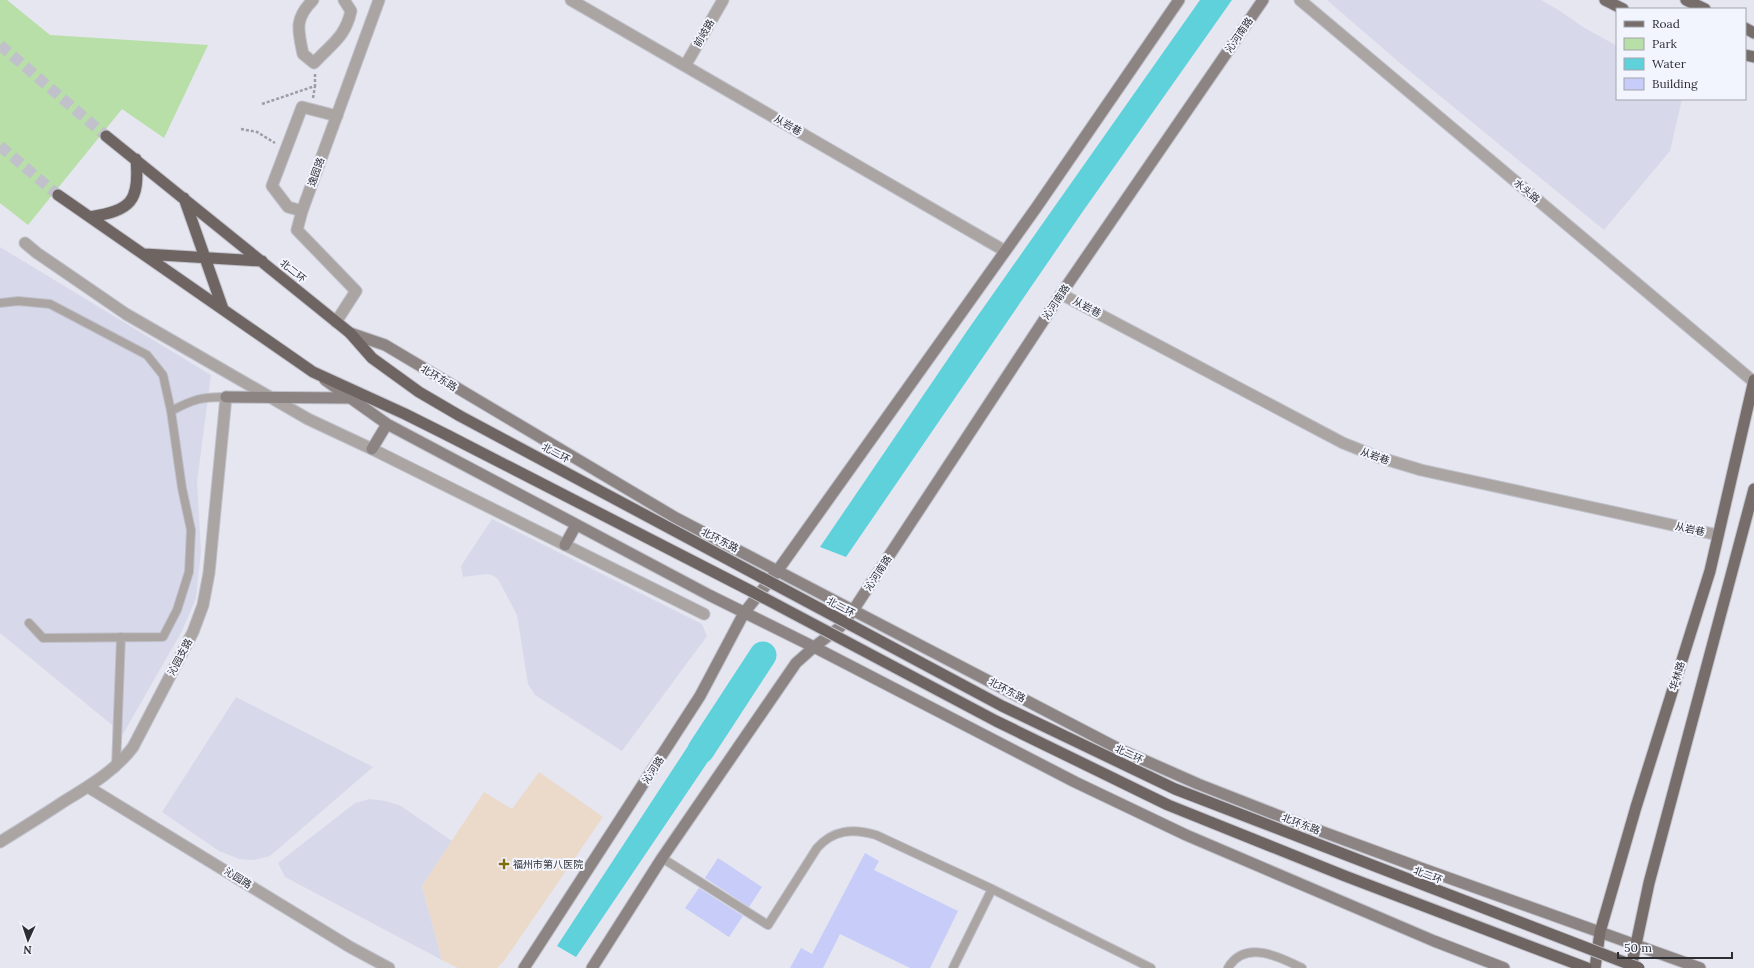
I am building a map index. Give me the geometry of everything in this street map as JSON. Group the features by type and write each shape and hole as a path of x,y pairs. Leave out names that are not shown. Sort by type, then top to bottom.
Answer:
{"highway":[{"name":"北二环","path":"106,136 350,333 372,358 419,392 460,416 1002,706 1175,789 1639,968"},
{"path":"90,217 111,213 126,206 135,195 138,180 136,159"},
{"path":"58,195 313,372 449,436 749,590 996,721 1168,805 1345,876 1588,968"},
{"path":"184,198 223,309"},
{"path":"144,254 262,261"}],"main road":[{"path":"778,570 1005,251 1179,0"},
{"name":"沁河南路","path":"854,609 1061,294 1263,0"},
{"path":"1605,0 1621,8"},
{"path":"1686,0 1703,8"},
{"name":"北环东路","path":"350,333 385,345 676,518 854,609 1121,750 1173,774 1228,796 1418,868 1700,968"},
{"path":"313,372 387,424 744,613 814,647 1075,782 1186,835 1434,941 1504,968"},
{"name":"华林路","path":"1595,968 1600,932 1638,799 1710,571 1754,381"},
{"path":"226,397 349,398"},
{"path":"372,449 387,424"},
{"path":"1631,968 1651,875 1754,489"},
{"path":"565,545 576,524"},
{"name":"沁河路","path":"524,968 700,696 744,613 778,570"},
{"path":"592,968 662,858 796,663 840,627 854,609"}],"street":[{"path":"313,0 302,10 298,26 303,54 314,63 327,49 339,40 348,25 351,11 344,0"},
{"name":"逸园路","path":"336,322 356,291 297,230 302,211 379,0"},
{"name":"从岩巷","path":"571,0 1005,251"},
{"name":"前岐路","path":"685,66 723,0"},
{"name":"水头路","path":"1300,0 1754,381"},
{"path":"302,211 288,207 272,186 302,107 337,116"},
{"path":"25,243 37,253 126,314 308,419 372,449 704,614"},
{"name":"从岩巷","path":"1061,294 1343,443 1378,457 1421,470 1718,535"},
{"name":"沁园支路","path":"0,842 88,787 116,767 125,758 136,742 193,632 203,605 209,573 226,397"},
{"name":"沁园路","path":"88,787 343,943 389,968"}],"lane":[{"path":"0,303 18,301 50,304 147,355 163,375 172,411 182,488 190,530 189,572 177,610 164,637 43,638 29,623"},
{"path":"172,411 191,400 208,397 226,397"},
{"path":"116,767 121,637"},
{"path":"662,858 768,925 817,848 825,839 836,834 846,832 866,832 876,834 992,889 1151,968"},
{"path":"953,968 992,889"},
{"path":"1228,968 1234,959 1241,955 1259,952 1271,954 1302,968"}],"path":[{"path":"262,104 315,86 314,63"},
{"path":"241,129 257,132 286,149"}],"shaded area":[{"path":"1327,0 1541,0 1583,27 1616,45 1616,100 1682,100 1670,151 1604,230 1401,64"},
{"path":"0,247 211,375 197,482 201,551 196,598 182,631 123,734 0,633"},
{"path":"492,519 702,624 707,636 622,751 535,695 528,684 517,615 498,579 492,575 486,574 463,577 461,566"},
{"path":"236,697 373,767 270,856 254,860 239,859 219,851 162,812"},
{"name":"福州市第八医院","path":"539,772 603,817 504,961 497,968 458,968 442,960 422,886 484,792 512,809"},
{"path":"370,799 386,801 401,806 452,841 422,886 442,960 285,877 278,863 355,803"}],"green space":[{"path":"0,0 7,0 50,35 208,45 164,138 122,109 28,225 0,203"}],"water":[{"path":"1200,0 1232,0 1081,214 846,557 820,547 967,331"},
{"path":"709,714 732,726 576,957 557,946"}],"building":[{"path":"865,853 879,861 874,870 958,911 930,968 910,968 840,934 823,968 790,968 801,948 812,954"},
{"path":"718,858 762,887 749,907 705,878"},
{"path":"699,888 743,916 729,937 685,908"}],"waterway":[{"path":"701,750 763,655"}],"tunnel":[{"path":"0,45 106,136"},
{"path":"0,146 58,195"}],"place":[{"name":"福州市第八医院","path":"504,864"}]}
